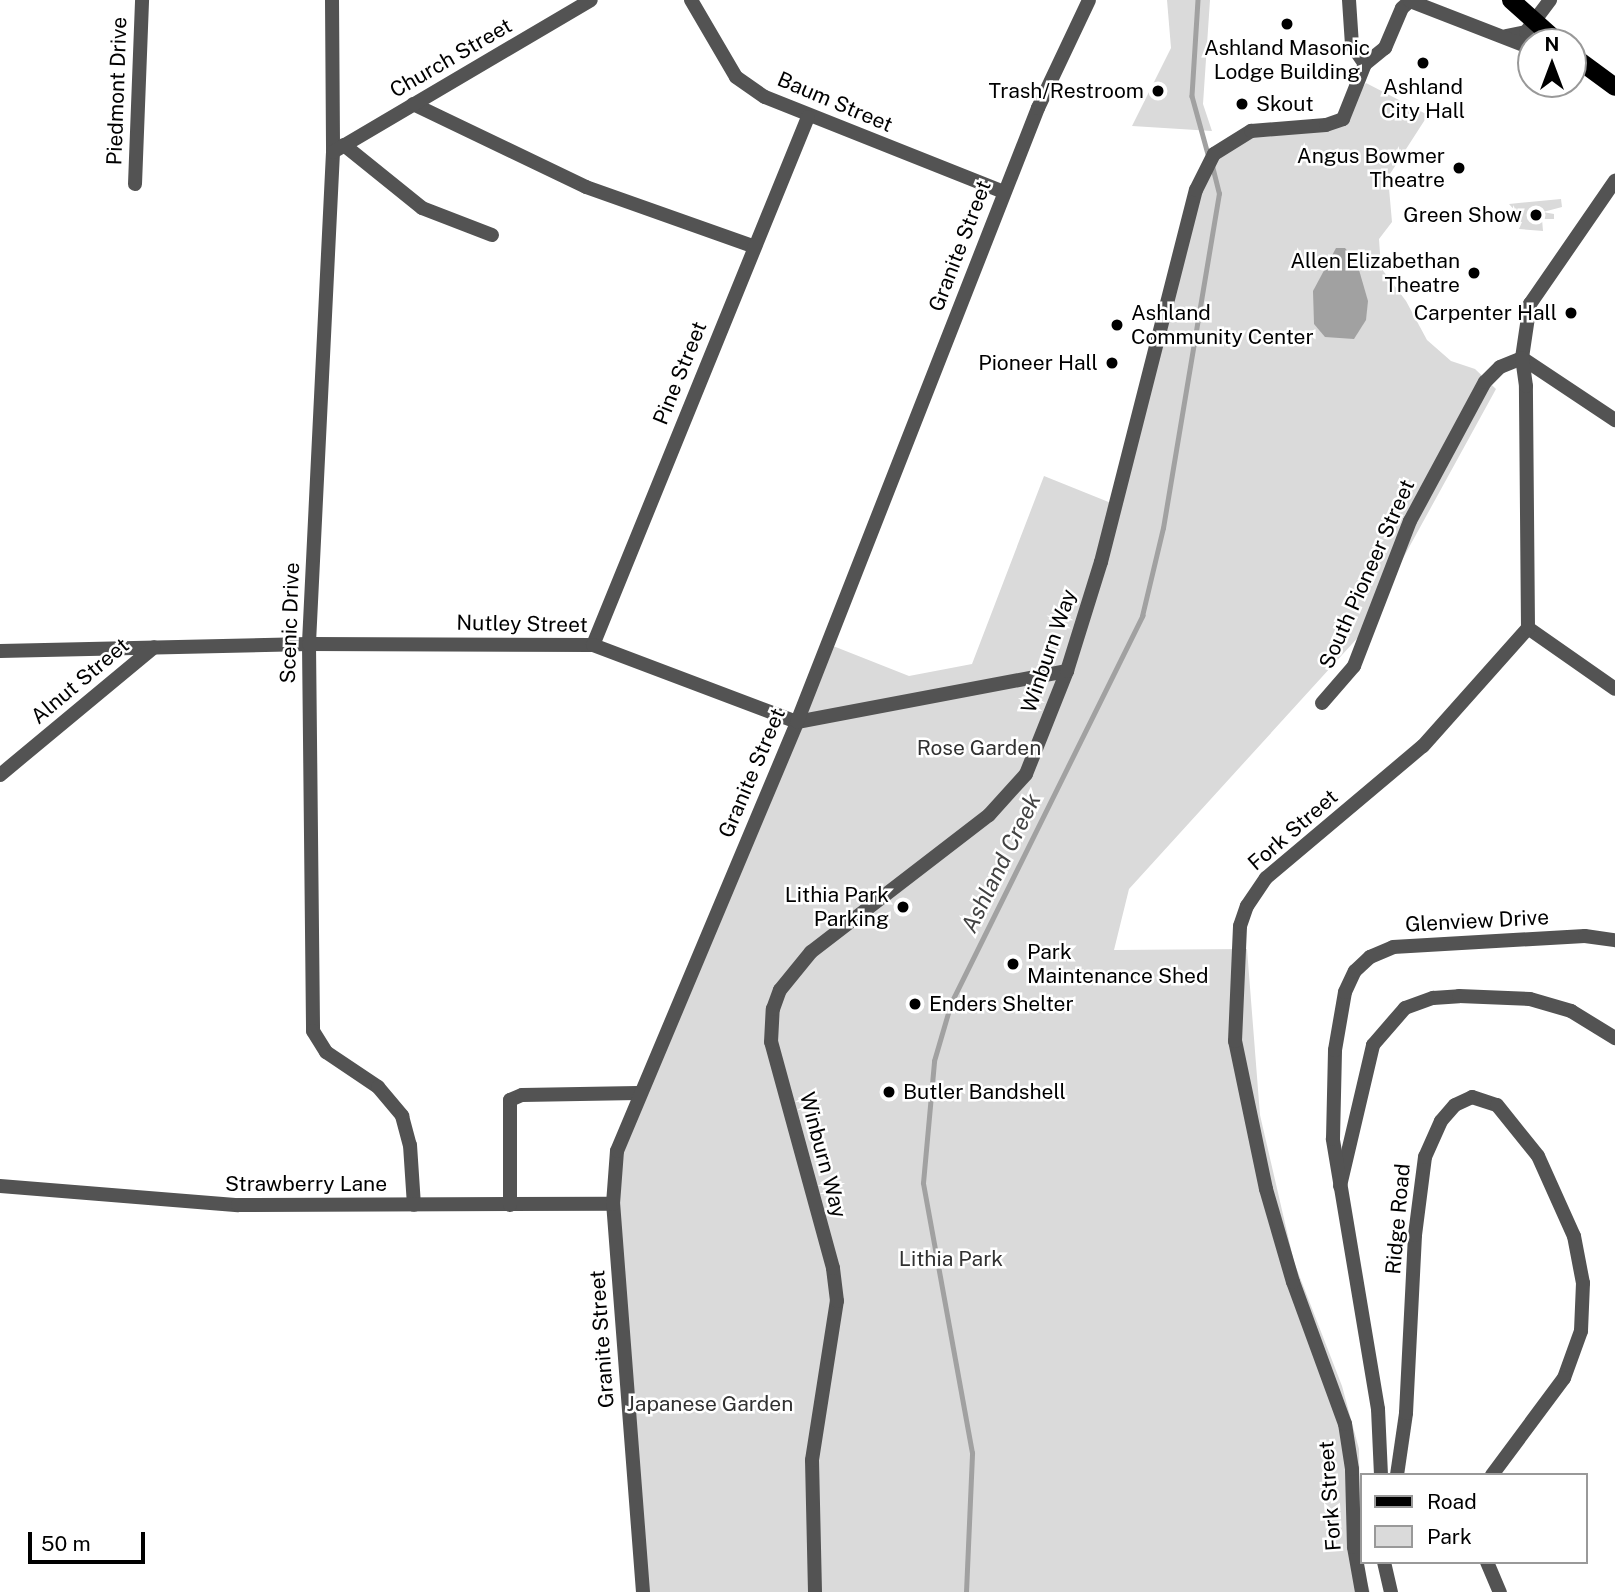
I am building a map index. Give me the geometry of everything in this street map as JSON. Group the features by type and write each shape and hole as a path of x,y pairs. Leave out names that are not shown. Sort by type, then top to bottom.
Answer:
{"main road":[{"path":"1511,0 1543,28"},
{"path":"1587,69 1615,87"}],"street":[{"name":"Piedmont Drive","path":"135,184 142,0"},
{"name":"Scenic Drive","path":"332,0 338,148 309,644 313,1031 326,1052 378,1087 402,1116 410,1144 414,1205"},
{"name":"Church Street","path":"338,148 591,0"},
{"name":"Baum Street","path":"691,0 736,77 808,117 1004,192"},
{"name":"Granite Street","path":"643,1592 613,1204 615,1159 638,1093 797,722 1004,192 1089,0"},
{"path":"1349,0 1352,45 1365,64"},
{"name":"Winburn Way","path":"815,1592 812,1460 836,1323 835,1284 771,1042 773,1009 789,975 811,951 869,911 1019,786 1067,671 1101,562 1203,172 1229,143 1251,131 1326,125 1343,119 1365,64 1385,48 1403,4 1417,0 1517,43"},
{"path":"1500,36 1516,36 1536,22 1550,0"},
{"path":"413,104 586,187 753,246"},
{"name":"Pine Street","path":"593,645 753,246 808,117"},
{"path":"338,148 422,208 492,234"},
{"path":"1615,181 1530,304 1522,358 1526,386 1528,628 1615,689"},
{"path":"1522,358 1615,420"},
{"name":"South Pioneer Street","path":"1322,703 1354,666 1410,521 1485,382 1500,367 1522,358"},
{"name":"Fork Street","path":"1362,1592 1355,1558 1352,1469 1346,1424 1293,1282 1266,1189 1235,1041 1240,926 1247,906 1266,878 1423,746 1528,628"},
{"name":"Nutley Street","path":"0,651 309,644 593,645 797,722"},
{"name":"Alnut Street","path":"0,775 154,647"},
{"path":"797,722 1067,671"},
{"name":"Glenview Drive","path":"1381,1473 1378,1409 1339,1188 1333,1139 1339,1018 1355,971 1370,957 1392,947 1585,936 1615,940"},
{"path":"1339,1188 1373,1045 1405,1008 1433,998 1459,996 1530,999 1571,1011 1615,1038"},
{"path":"510,1205 510,1100 522,1095 638,1093"},
{"name":"Ridge Road","path":"1397,1473 1406,1413 1415,1235 1425,1157 1441,1121 1455,1105 1472,1097 1497,1105 1538,1156 1574,1236 1583,1283 1581,1331 1564,1378 1493,1473"},
{"name":"Strawberry Lane","path":"0,1186 164,1203 613,1204"},
{"path":"1384,1564 1391,1592"},
{"path":"1488,1564 1500,1592"}],"green space":[{"path":"1167,0 1210,0 1203,104 1212,131 1132,126 1171,48"},
{"name":"Lithia Park","path":"1366,83 1428,115 1388,177 1392,222 1379,239 1381,268 1406,301 1427,340 1451,361 1475,369 1496,389 1362,633 1129,889 1114,950 1247,949 1260,1115 1294,1262 1342,1386 1359,1449 1360,1564 1370,1592 643,1592 613,1167 828,644 909,676 972,664 1044,476 1116,505 1203,172 1239,136 1336,123"},
{"name":"Green Show","path":"1561,199 1562,207 1543,212 1554,214 1554,219 1542,219 1543,231 1519,229 1522,222 1510,221 1518,214 1509,204"}],"shaded area":[{"path":"1336,248 1345,248 1357,263 1368,301 1366,320 1354,339 1325,337 1314,324 1313,291"}],"waterway":[{"name":"Ashland Creek","path":"1198,0 1192,96 1208,154"},
{"name":"Ashland Creek","path":"966,1592 972,1453 923,1183 934,1061 951,1003 1142,616 1163,528 1219,194 1212,165"}],"place":[{"name":"Ashland Masonic Lodge Building","path":"1287,24"},
{"name":"Ashland City Hall","path":"1423,63"},
{"name":"Trash/Restroom","path":"1158,91"},
{"name":"Skout","path":"1242,104"},
{"name":"Angus Bowmer Theatre","path":"1459,168"},
{"name":"Green Show","path":"1536,215"},
{"name":"Allen Elizabethan Theatre","path":"1474,273"},
{"name":"Carpenter Hall","path":"1571,313"},
{"name":"Ashland Community Center","path":"1117,325"},
{"name":"Pioneer Hall","path":"1112,363"},
{"name":"Lithia Park Parking","path":"903,907"},
{"name":"Park Maintenance Shed","path":"1013,964"},
{"name":"Enders Shelter","path":"915,1004"},
{"name":"Butler Bandshell","path":"889,1092"}],"park label":[{"name":"Rose Garden","path":"979,748"},
{"name":"Japanese Garden","path":"710,1404"}]}
